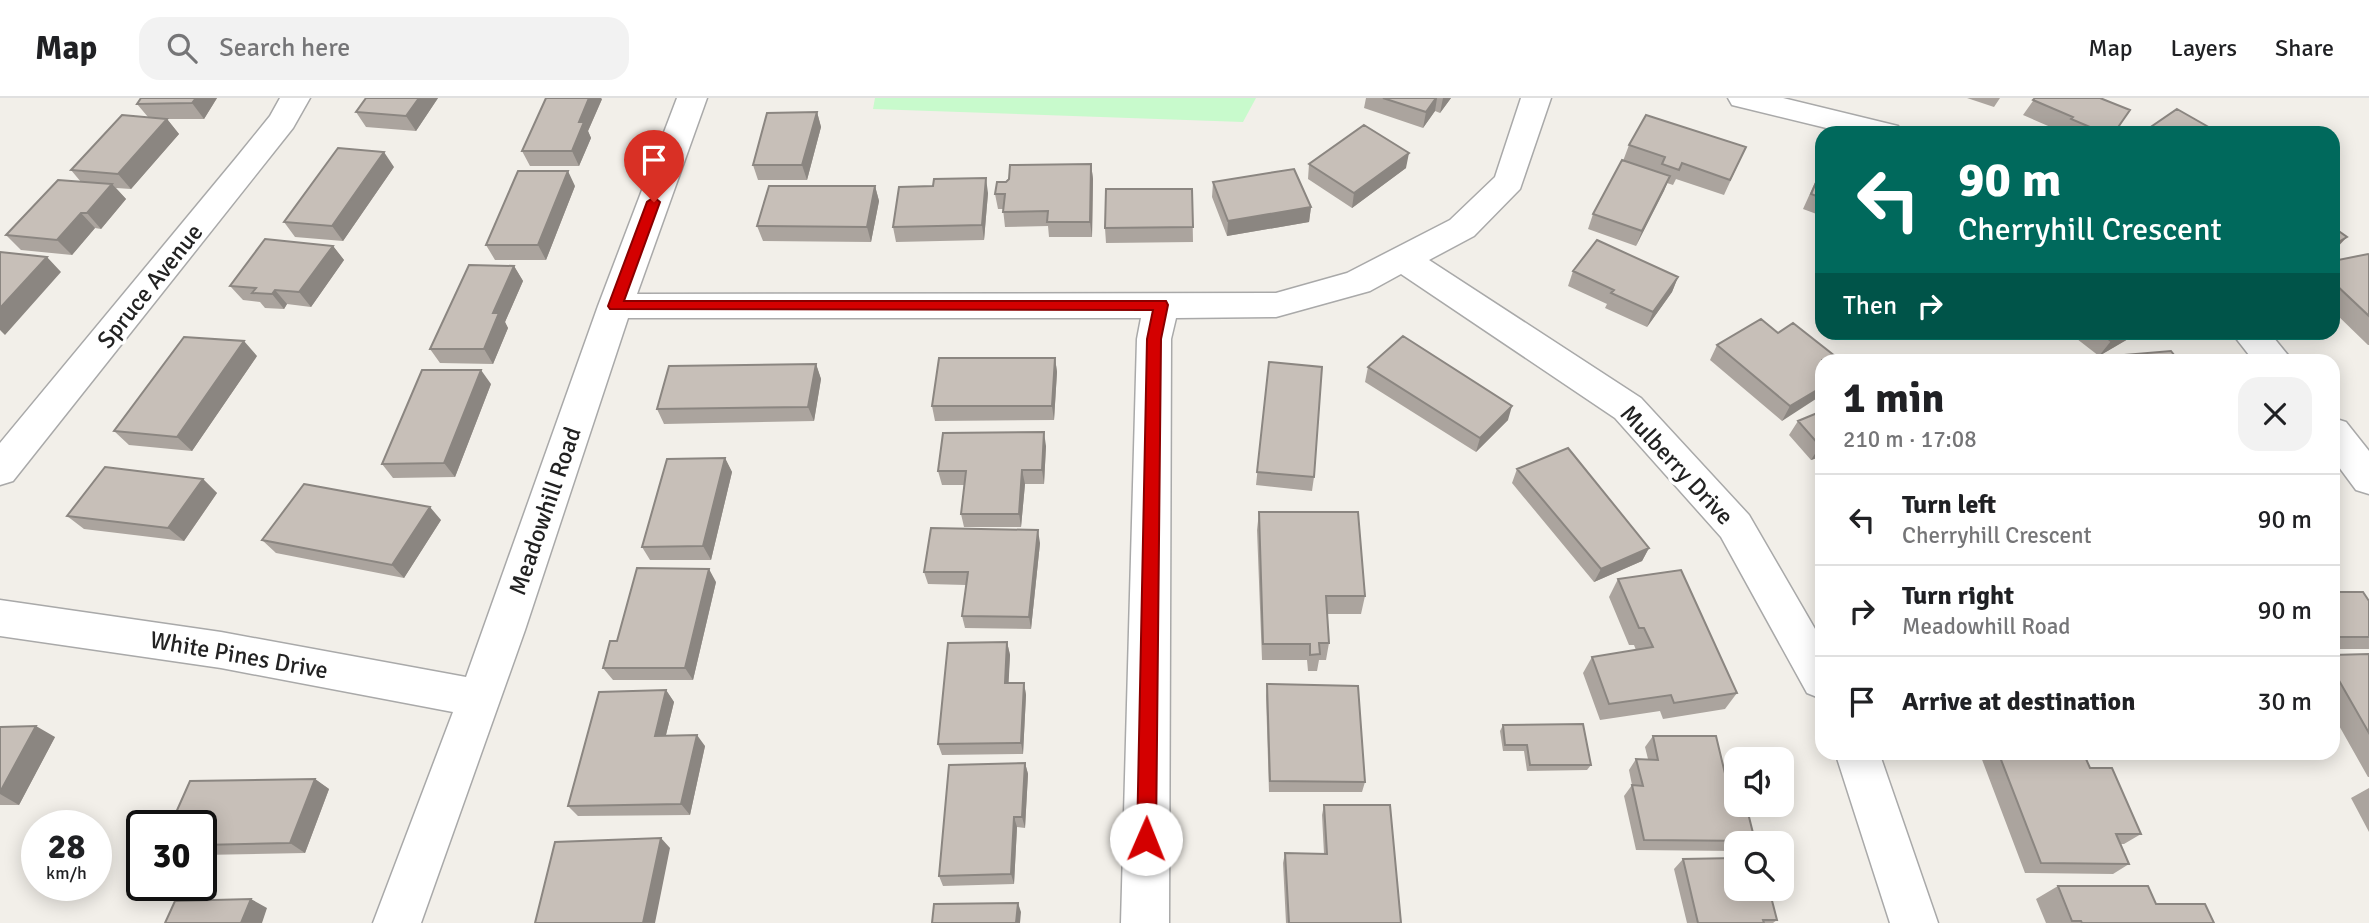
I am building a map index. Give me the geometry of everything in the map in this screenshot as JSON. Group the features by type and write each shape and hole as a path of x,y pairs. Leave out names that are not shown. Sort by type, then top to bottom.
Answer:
{"street":[{"name":"Spruce Avenue","path":"0,470 232,185 282,121 295,98"},
{"name":"Meadowhill Road","path":"397,923 509,617 615,306 692,98"},
{"path":"615,306 1276,305 1358,282 1462,228 1509,181 1536,98"},
{"path":"1742,98 1858,126"},
{"name":"Mulberry Drive","path":"1403,258 1628,408 1735,526 1815,668"},
{"path":"1145,923 1154,339 1161,305"},
{"path":"2255,340 2268,354"},
{"path":"2340,441 2369,479"},
{"name":"White Pines Drive","path":"0,618 221,650 478,698"},
{"path":"1860,760 1914,923"}],"green space":[{"path":"875,98 1256,98 1243,122 873,109"}],"building":[{"path":"141,98 196,98 192,103 137,104"},
{"path":"366,98 419,98 406,116 356,112"},
{"path":"546,98 589,98 579,122 584,122 572,151 522,151"},
{"path":"1383,98 1436,98 1426,112"},
{"path":"2100,98 2130,110 2119,126 2088,126 2033,100"},
{"path":"2177,109 2207,126 2152,126"},
{"path":"817,112 802,165 753,165 767,113"},
{"path":"122,115 167,119 118,174 71,170"},
{"path":"1646,115 1746,147 1730,180 1682,163 1679,170 1662,164 1665,157 1629,145"},
{"path":"1364,125 1409,153 1354,193 1309,164"},
{"path":"338,148 384,152 332,226 284,222"},
{"path":"1622,160 1670,176 1642,231 1593,214"},
{"path":"1091,164 1090,222 1047,222 1048,211 1003,212 1005,194 995,194 997,182 1006,182 1009,179 1010,165"},
{"path":"1294,169 1311,207 1228,221 1213,182"},
{"path":"518,171 568,171 538,245 486,245"},
{"path":"986,178 982,225 893,227 899,187 933,186 934,179"},
{"path":"58,180 112,184 87,213 81,213 57,240 6,235"},
{"path":"769,186 875,186 867,227 757,226"},
{"path":"1106,189 1192,189 1193,227 1105,228"},
{"path":"2340,232 2347,237 2340,241"},
{"path":"265,239 333,246 299,292 275,290 272,294 252,293 256,288 230,286"},
{"path":"1597,240 1678,277 1653,312 1611,293 1614,290 1573,271"},
{"path":"0,252 47,257 0,308"},
{"path":"2369,255 2369,316 2340,289 2340,260"},
{"path":"469,265 514,266 493,313 499,313 484,349 430,349"},
{"path":"1761,319 1778,333 1793,323 1832,354 1815,354 1815,391 1790,406 1717,345"},
{"path":"1403,336 1512,406 1480,438 1368,367"},
{"path":"184,337 244,341 177,437 114,431"},
{"path":"2171,351 2173,354 2135,354"},
{"path":"939,358 1055,358 1052,406 932,406"},
{"path":"1269,362 1322,367 1314,477 1257,472"},
{"path":"816,364 808,407 657,409 669,366"},
{"path":"422,370 481,370 444,463 382,464"},
{"path":"1815,414 1815,440 1798,421"},
{"path":"1044,432 1042,470 1022,470 1019,514 961,514 966,471 938,471 943,433"},
{"path":"1568,448 1649,548 1601,569 1517,469"},
{"path":"725,458 703,546 642,547 667,459"},
{"path":"105,467 203,479 168,528 67,516"},
{"path":"304,484 430,507 392,565 262,540"},
{"path":"1259,512 1358,512 1365,596 1326,596 1329,643 1319,643 1320,654 1310,655 1310,644 1263,644"},
{"path":"931,528 1038,530 1029,617 962,616 968,572 924,572"},
{"path":"637,568 709,569 685,668 603,668 610,641 617,641"},
{"path":"1681,570 1737,693 1674,703 1671,695 1609,704 1592,657 1653,647 1644,628 1639,628 1618,579"},
{"path":"2340,592 2363,592 2369,601 2369,637 2340,637"},
{"path":"1007,642 1005,683 1024,683 1021,743 938,744 948,643"},
{"path":"2369,654 2369,733 2340,682 2340,655"},
{"path":"1267,684 1358,686 1365,782 1270,781"},
{"path":"666,690 655,736 697,735 681,804 568,806 599,692"},
{"path":"1583,724 1591,765 1530,765 1527,745 1505,745 1503,725"},
{"path":"36,726 0,792 0,727"},
{"path":"1653,736 1716,736 1724,769 1724,817 1749,817 1752,831 1724,831 1724,841 1644,840 1632,785 1643,786 1636,759 1658,760"},
{"path":"2001,760 2086,760 2090,768 2112,768 2141,834 2116,834 2129,864 2041,863"},
{"path":"1025,763 1022,817 1014,817 1011,874 939,876 949,765"},
{"path":"315,779 290,843 217,845 217,810 177,810 190,781"},
{"path":"1324,805 1390,805 1401,923 1289,923 1285,853 1327,854"},
{"path":"661,838 643,923 535,923 555,842"},
{"path":"1724,858 1724,901 1772,901 1777,920 1763,920 1764,923 1698,923 1683,859"},
{"path":"2058,886 2148,886 2156,904 2205,904 2214,923 2072,921"},
{"path":"251,899 241,923 165,923 175,901"},
{"path":"1018,903 1016,923 932,923 934,904"}],"route":[{"path":"654,202 615,306 1161,305 1154,339 1146,839"}]}
